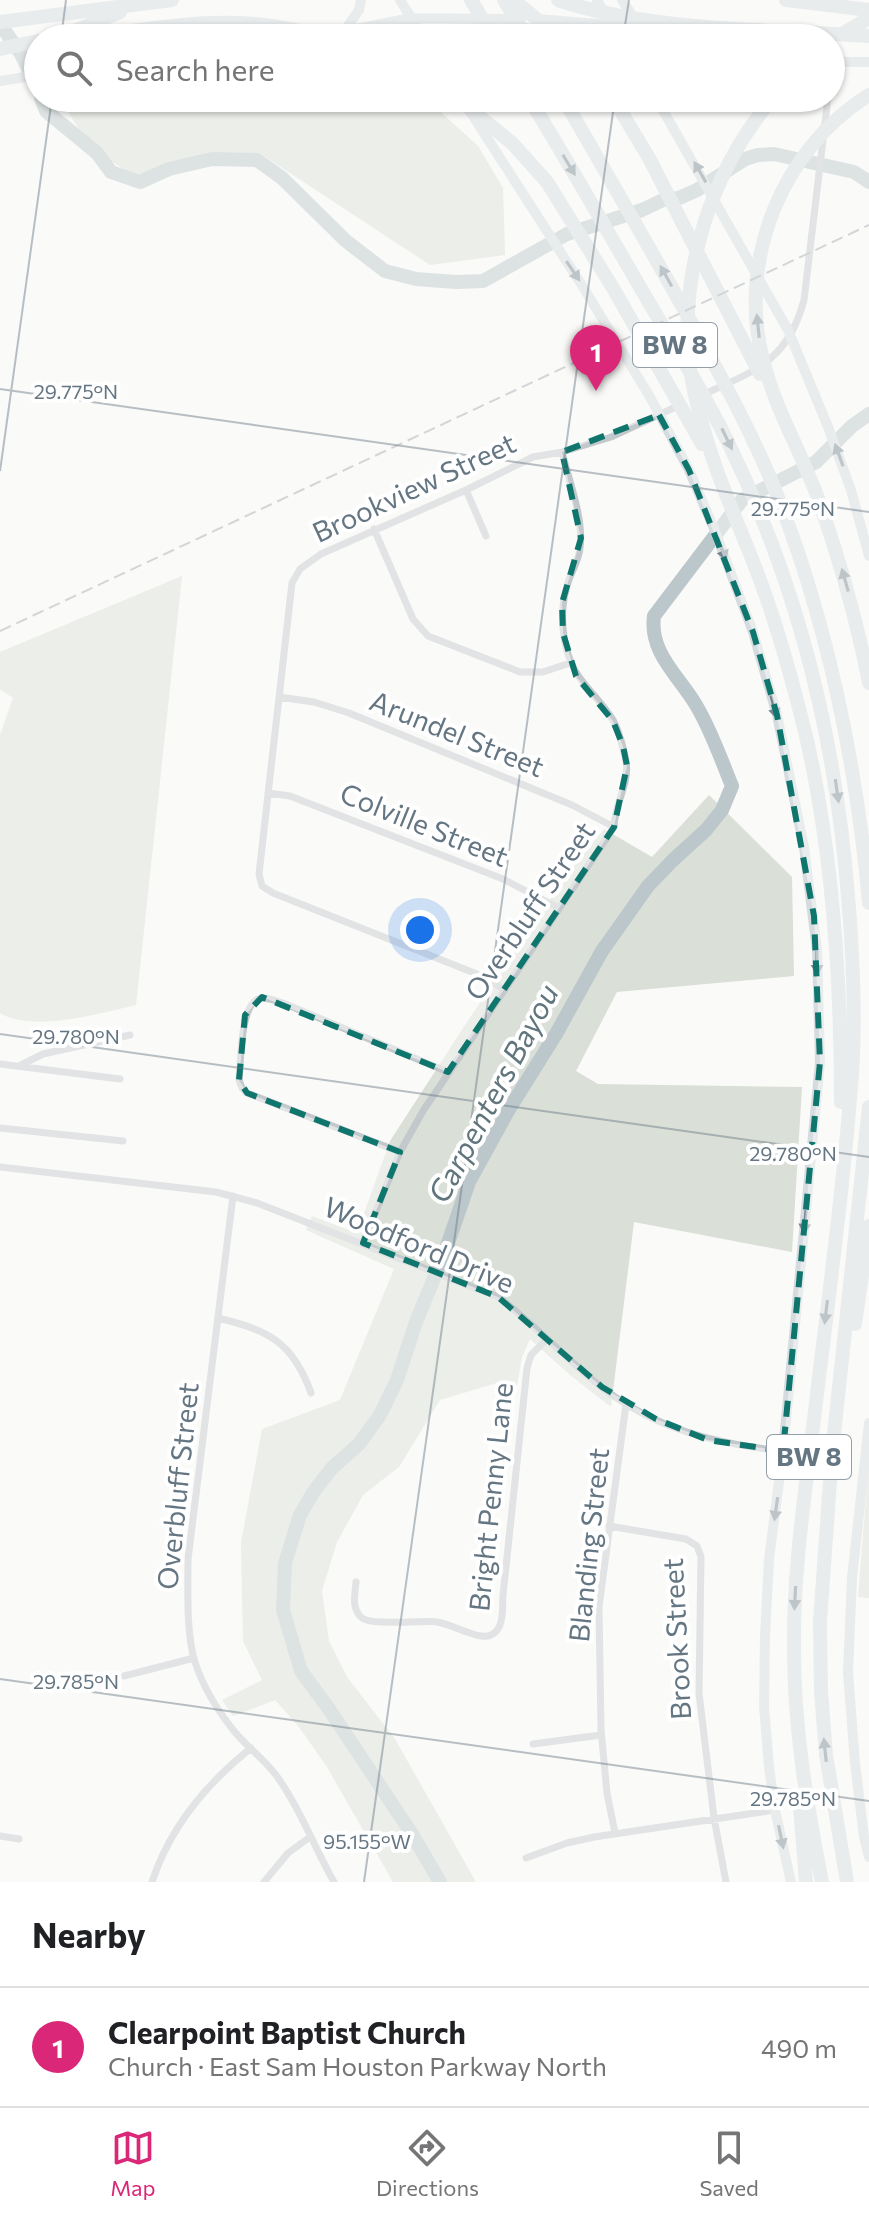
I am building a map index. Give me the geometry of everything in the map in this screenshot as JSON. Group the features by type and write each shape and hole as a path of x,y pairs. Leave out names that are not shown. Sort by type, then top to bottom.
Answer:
{"highway":[{"path":"92,24 141,0"},
{"path":"0,22 172,0"},
{"path":"471,0 486,24"},
{"path":"504,0 519,24"},
{"path":"513,0 543,24"},
{"path":"558,0 635,19 688,24"},
{"path":"786,0 869,10"},
{"path":"845,33 869,18"},
{"path":"215,24 241,24"},
{"path":"845,34 869,36"},
{"path":"0,49 24,45"},
{"path":"869,95 838,117 806,151 790,176 777,201 764,241 757,283 758,336 766,370 818,499 841,567 869,683"},
{"path":"476,112 501,133 547,182 651,353 718,474"},
{"name":"BW 8","path":"537,112 688,366 717,420 763,520 811,669 835,778 851,925 854,1024 839,1206 796,1570 794,1651 796,1709 805,1792 822,1882"},
{"name":"BW 8","path":"571,112 742,417 784,513 831,671 849,750 869,903"},
{"path":"621,112 649,158 788,427"},
{"path":"763,112 740,144 717,188 700,237 690,287 688,333 691,372 702,423 718,474 774,618 805,732 817,791 831,889 836,956 841,1080 839,1206"},
{"name":"BW 8","path":"847,1882 830,1784 820,1656 832,1453 869,1107"},
{"path":"822,1586 869,1226"},
{"path":"796,1709 798,1787 806,1882"}],"main road":[{"path":"351,24 361,0"},
{"path":"400,0 415,24"},
{"path":"561,20 580,0"},
{"path":"597,0 610,24"},
{"path":"622,0 631,15 642,24"},
{"path":"380,24 411,18 561,20 601,24"},
{"path":"846,63 869,62"},
{"path":"846,63 869,68"},
{"path":"3,81 24,77"},
{"name":"BW 8","path":"468,112 583,287 650,397 689,470 753,632 777,715 796,809 817,950 820,1062 783,1451 769,1559 764,1707 775,1810 791,1882"},
{"path":"664,112 788,330 851,490 869,556"},
{"name":"BW 8","path":"869,1423 852,1578 848,1672 855,1763 869,1857"}],"street":[{"name":"Brookview Street","path":"504,990 487,978 262,886 259,874 292,583 313,558 374,529 466,490 533,457 611,437 738,379 760,368 776,355 791,335 804,300 826,112"},
{"name":"Overbluff Street","path":"363,1243 400,1152 448,1072 614,827 614,816 622,796 627,766 623,746 613,721 576,676 563,633 562,603 578,557 581,538 562,452"},
{"path":"466,490 486,536"},
{"path":"374,529 413,619 428,636 520,672 543,672 570,663"},
{"name":"Arundel Street","path":"279,697 314,702 349,713 572,805 614,827"},
{"name":"Colville Street","path":"268,793 290,796 503,879 559,908"},
{"path":"400,1152 247,1093 239,1080 245,1015 254,1001 262,997 448,1072"},
{"path":"19,1066 43,1054 130,1035"},
{"path":"0,1064 120,1079"},
{"path":"0,1128 123,1141"},
{"name":"Woodford Drive","path":"0,1167 216,1192 257,1203 498,1297 602,1387 656,1419 708,1440 783,1451"},
{"name":"Overbluff Street","path":"233,1196 188,1559 188,1602 194,1658 218,1710 237,1735 274,1772 290,1796 334,1882"},
{"path":"218,1318 251,1327 276,1340 301,1367 311,1393"},
{"name":"Bright Penny Lane","path":"356,1582 354,1605 364,1619 375,1622 438,1622 480,1637 491,1635 499,1628 527,1368 531,1355 547,1339"},
{"name":"Blanding Street","path":"615,1833 601,1735 599,1607 626,1404"},
{"name":"Brook Street","path":"609,1526 686,1539 697,1546 701,1557 699,1693 714,1818 726,1882"},
{"path":"124,1676 194,1658"},
{"path":"533,1744 601,1735"},
{"path":"152,1882 170,1840 197,1799 251,1748"},
{"path":"526,1858 567,1843 615,1833 775,1810"},
{"path":"0,1836 19,1839"},
{"path":"264,1882 288,1853 310,1837"}],"highlighted area":[{"path":"659,415 689,470 753,632 777,715 814,916 820,1062 783,1451 708,1440 656,1419 602,1387 498,1297 363,1243 400,1152 247,1093 239,1080 245,1015 262,997 448,1072 614,827 627,766 623,746 613,721 576,676 563,633 562,603 581,538 562,452"}],"shaded area":[{"path":"68,112 440,112 478,146 503,188 505,255 430,265 261,154 175,163 138,178 91,149"},
{"path":"182,576 136,1005 67,1020 14,1019 0,1013 0,735 13,698 0,689 0,652"},
{"path":"709,795 792,877 794,976 617,992 576,1071 598,1084 802,1087 792,1252 634,1222 611,1407 530,1339 522,1357 516,1391 500,1382 440,1400 399,1467 363,1495 337,1542 322,1591 329,1641 347,1677 395,1739 476,1882 393,1882 327,1767 299,1727 275,1700 233,1716 222,1700 262,1680 243,1641 241,1543 262,1429 340,1400 394,1269 306,1230 312,1216 357,1233 390,1141 567,875 604,829 652,857"},
{"path":"869,1461 869,1598 858,1597"}],"waterway":[{"name":"Carpenters Bayou","path":"0,24 24,60"},
{"name":"Carpenters Bayou","path":"47,112 97,153 111,172 140,182 169,169 212,159 257,160 282,178 346,241 385,271 416,279 483,281 567,234 642,210 663,200 679,198 745,159 758,155 774,154 854,172 869,182"},
{"name":"Carpenters Bayou","path":"440,1882 412,1834 301,1671 283,1610 285,1563 300,1515 314,1491 332,1468 359,1444 380,1415 397,1380 469,1182 508,1111 602,951 648,886 706,830 722,810 732,786 701,715 661,653 656,641 654,616 742,500 816,462 852,426 869,414"}],"railway":[{"path":"0,631 869,225"}],"place":[{"name":"Clearpoint Baptist Church","path":"596,391"}]}
